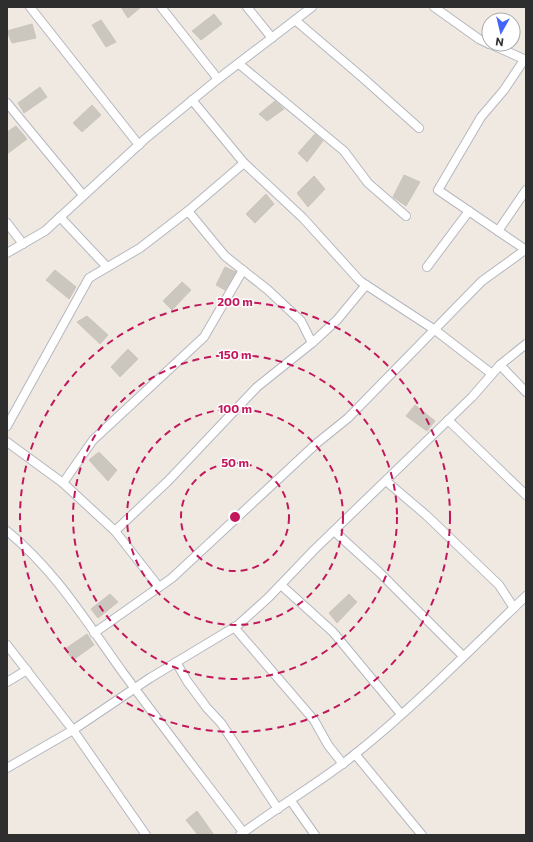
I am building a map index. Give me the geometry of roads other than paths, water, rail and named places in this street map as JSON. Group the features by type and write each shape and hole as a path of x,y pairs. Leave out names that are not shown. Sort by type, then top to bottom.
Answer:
{"street":[{"path":"30,7 138,145"},
{"path":"161,7 218,79"},
{"path":"247,7 272,38"},
{"path":"7,253 45,231 138,145 218,79 312,7"},
{"path":"434,7 481,40"},
{"path":"295,20 419,128"},
{"path":"94,633 172,578 317,443 348,418 482,281 526,250 438,190 481,117 504,90 525,60 507,52"},
{"path":"239,64 344,151 368,183 406,216"},
{"path":"192,100 244,164 303,218 360,281 435,330 492,374"},
{"path":"7,103 84,195"},
{"path":"7,426 89,278 140,248 188,211 244,164"},
{"path":"498,231 526,190"},
{"path":"188,211 225,256 268,290 301,321 312,343"},
{"path":"427,267 469,211"},
{"path":"60,217 107,267"},
{"path":"7,223 23,244"},
{"path":"63,483 93,440 204,337 243,270"},
{"path":"115,531 168,480 257,387 312,343 337,320 366,285"},
{"path":"7,768 74,730 176,662 234,627 280,585 472,397 500,365 526,344"},
{"path":"500,365 526,392"},
{"path":"448,420 526,495"},
{"path":"7,442 63,483 115,531 159,587"},
{"path":"386,481 426,515 499,585 514,608"},
{"path":"334,531 379,572 463,656"},
{"path":"7,532 25,546 59,582 94,633 241,834 291,801 355,754 401,714 526,596"},
{"path":"280,585 333,632 401,714"},
{"path":"234,627 314,720 328,745 343,764"},
{"path":"7,644 74,730 146,835"},
{"path":"176,662 207,708 221,723 278,809"},
{"path":"7,682 27,670"},
{"path":"355,754 422,835"},
{"path":"291,801 315,835"}]}
